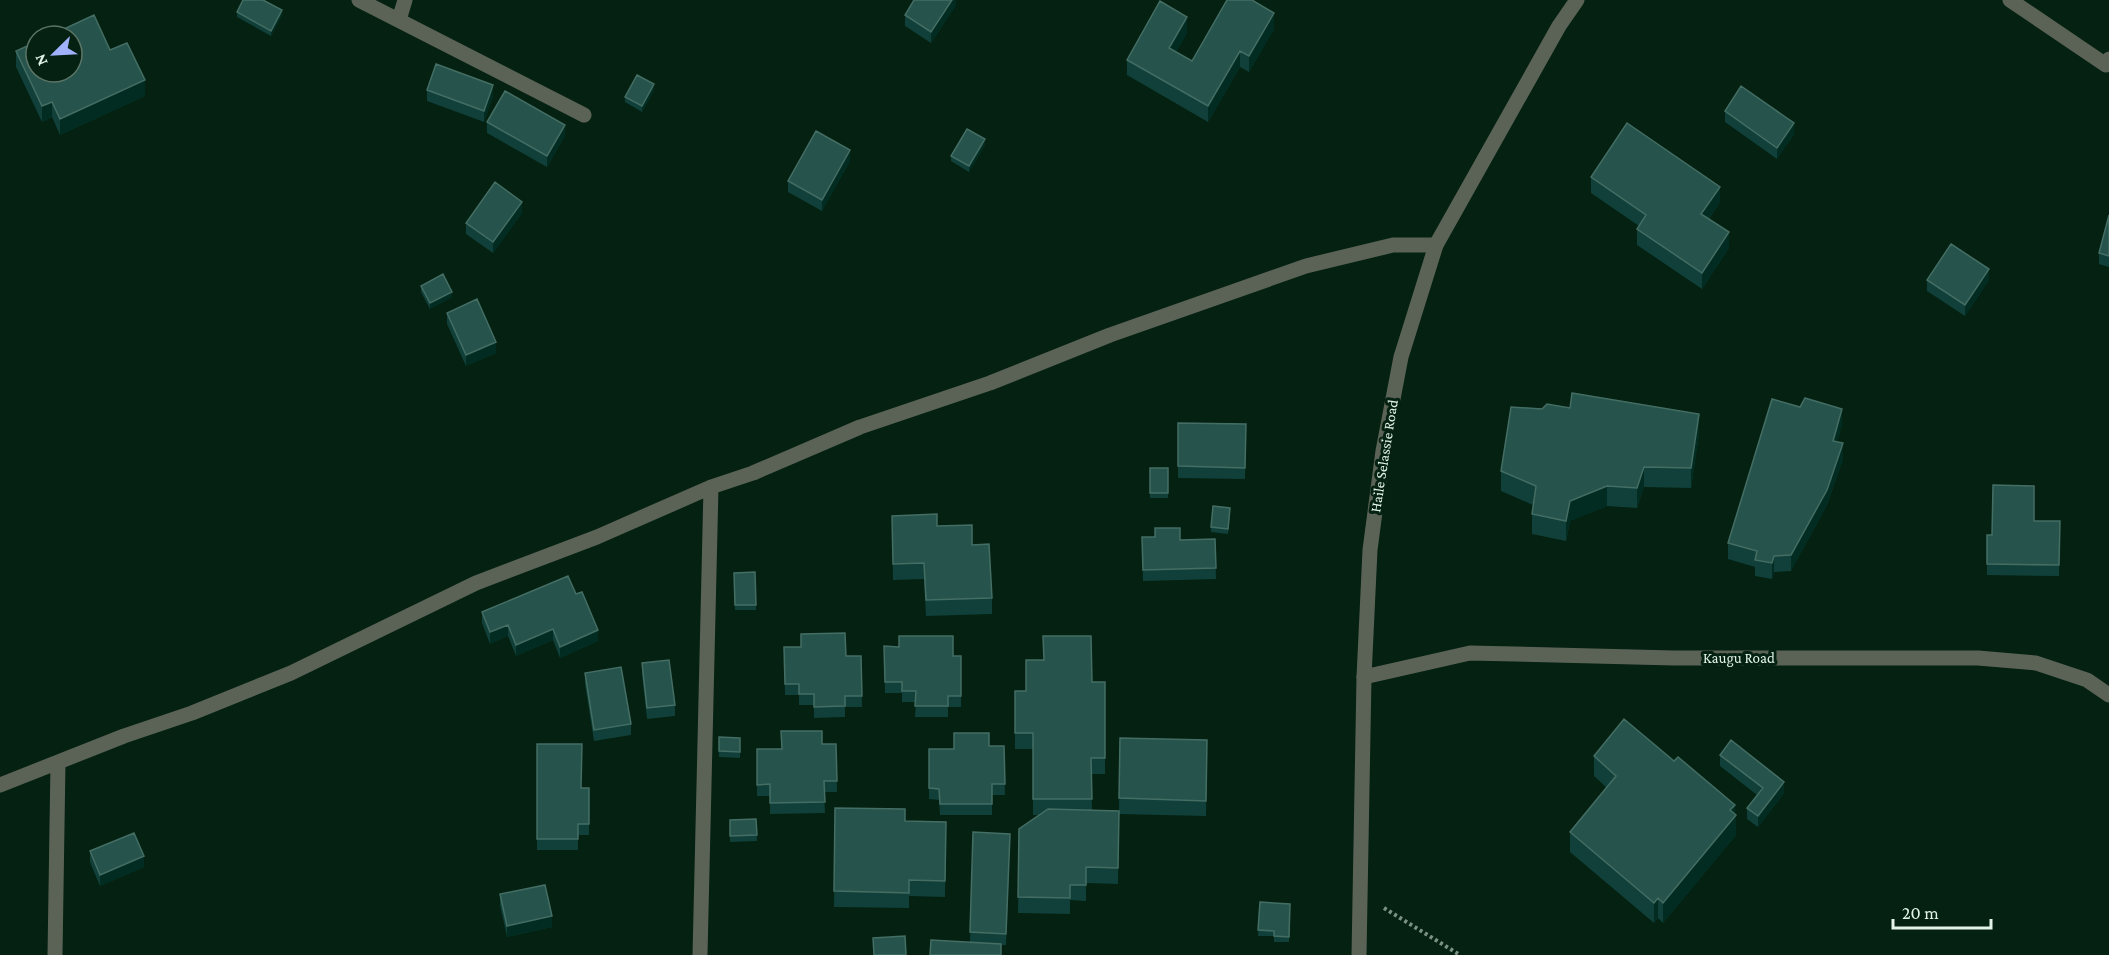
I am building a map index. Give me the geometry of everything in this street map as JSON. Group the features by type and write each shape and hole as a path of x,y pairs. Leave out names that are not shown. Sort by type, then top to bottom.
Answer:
{"street":[{"path":"359,0 585,115"},
{"path":"399,20 405,0"},
{"name":"Haile Selassie Road","path":"1359,955 1364,677 1370,550 1383,451 1401,357 1436,245 1559,26 1577,0"},
{"path":"2010,0 2106,65 2109,59"},
{"path":"0,785 291,673 476,583 597,537 711,487 860,427 990,383 1110,335 1306,266 1393,245 1436,245"},
{"path":"700,955 711,487"},
{"name":"Kaugu Road","path":"1364,677 1470,653 1674,658 1978,658 2036,663 2086,680 2109,695"},
{"path":"55,955 58,762"}],"path":[{"path":"1360,893 1460,955"}],"building":[{"path":"243,0 263,0 282,10 271,31 237,12"},
{"path":"914,0 952,0 931,32 905,15"},
{"path":"1227,0 1252,0 1274,13 1249,56 1240,51 1208,106 1127,60 1160,1 1187,17 1169,48 1192,61"},
{"path":"94,15 110,50 127,43 145,80 60,119 52,102 42,106 32,84 84,84 84,24 75,24"},
{"path":"24,47 24,68 16,51"},
{"path":"436,64 493,85 484,111 427,90"},
{"path":"637,75 654,84 642,106 625,97"},
{"path":"1741,86 1794,123 1777,148 1725,111"},
{"path":"505,91 565,125 547,156 487,122"},
{"path":"1627,123 1720,187 1701,214 1729,232 1702,273 1637,229 1646,215 1591,177"},
{"path":"967,129 985,139 969,166 951,156"},
{"path":"816,131 850,150 822,200 788,181"},
{"path":"495,182 522,202 493,242 466,223"},
{"path":"2109,215 2109,256 2099,253"},
{"path":"1951,244 1989,269 1965,305 1927,280"},
{"path":"443,274 452,292 430,303 421,286"},
{"path":"477,299 496,342 466,355 447,313"},
{"path":"1572,393 1699,414 1691,468 1644,467 1637,488 1607,486 1570,501 1566,521 1532,514 1536,486 1501,471 1511,407 1542,409 1547,404 1570,408"},
{"path":"1805,398 1842,409 1833,441 1843,443 1827,490 1791,555 1774,556 1772,563 1755,560 1757,551 1728,543 1772,399 1800,407"},
{"path":"1178,423 1246,424 1245,468 1178,466"},
{"path":"1150,468 1168,468 1168,493 1150,493"},
{"path":"1993,485 2034,486 2034,521 2060,521 2059,565 1987,564 1987,535 1992,535"},
{"path":"1213,506 1230,508 1228,529 1211,527"},
{"path":"937,514 937,526 972,525 972,545 989,544 992,598 926,600 924,563 893,564 892,516"},
{"path":"1155,528 1180,528 1180,540 1215,539 1216,568 1143,570 1142,537 1155,537"},
{"path":"755,572 756,605 735,605 734,573"},
{"path":"568,576 576,594 582,592 598,630 560,647 553,629 516,645 508,625 490,632 482,612"},
{"path":"845,633 846,656 861,656 862,696 845,696 845,706 814,707 814,694 799,694 799,684 785,684 784,647 801,647 801,634"},
{"path":"899,636 953,636 953,656 961,656 961,696 948,696 948,706 915,706 916,691 902,691 902,682 885,682 884,646 899,647"},
{"path":"1043,636 1091,636 1092,682 1105,682 1105,758 1091,758 1092,799 1033,799 1033,733 1015,733 1015,691 1026,691 1026,660 1044,660"},
{"path":"669,660 675,705 647,708 642,663"},
{"path":"621,667 631,724 594,730 585,673"},
{"path":"1624,719 1674,761 1678,757 1735,805 1730,810 1736,815 1663,903 1658,898 1654,903 1570,832 1616,776 1594,756"},
{"path":"781,731 822,731 822,744 836,744 837,781 824,781 825,802 770,803 770,784 757,785 757,749 782,749"},
{"path":"954,733 989,733 989,746 1004,746 1005,784 992,784 992,804 940,804 939,789 929,788 929,749 954,749"},
{"path":"719,737 740,738 740,752 719,751"},
{"path":"1120,738 1207,740 1206,801 1119,798"},
{"path":"1731,740 1784,782 1758,816 1747,808 1763,788 1720,755"},
{"path":"537,744 582,744 581,788 589,788 589,824 578,824 578,839 537,839"},
{"path":"835,808 905,809 905,821 946,822 945,881 909,880 909,893 834,891"},
{"path":"1048,809 1119,811 1118,868 1086,867 1086,885 1070,885 1070,898 1018,897 1019,829"},
{"path":"756,819 757,835 730,836 730,820"},
{"path":"973,832 1010,834 1006,934 970,932"},
{"path":"134,833 144,856 100,875 90,851"},
{"path":"545,885 552,916 507,926 500,894"},
{"path":"1260,902 1290,904 1289,937 1274,936 1274,931 1258,930"},
{"path":"905,936 906,955 874,955 873,938"},
{"path":"931,940 1001,944 1001,955 930,955"}]}
